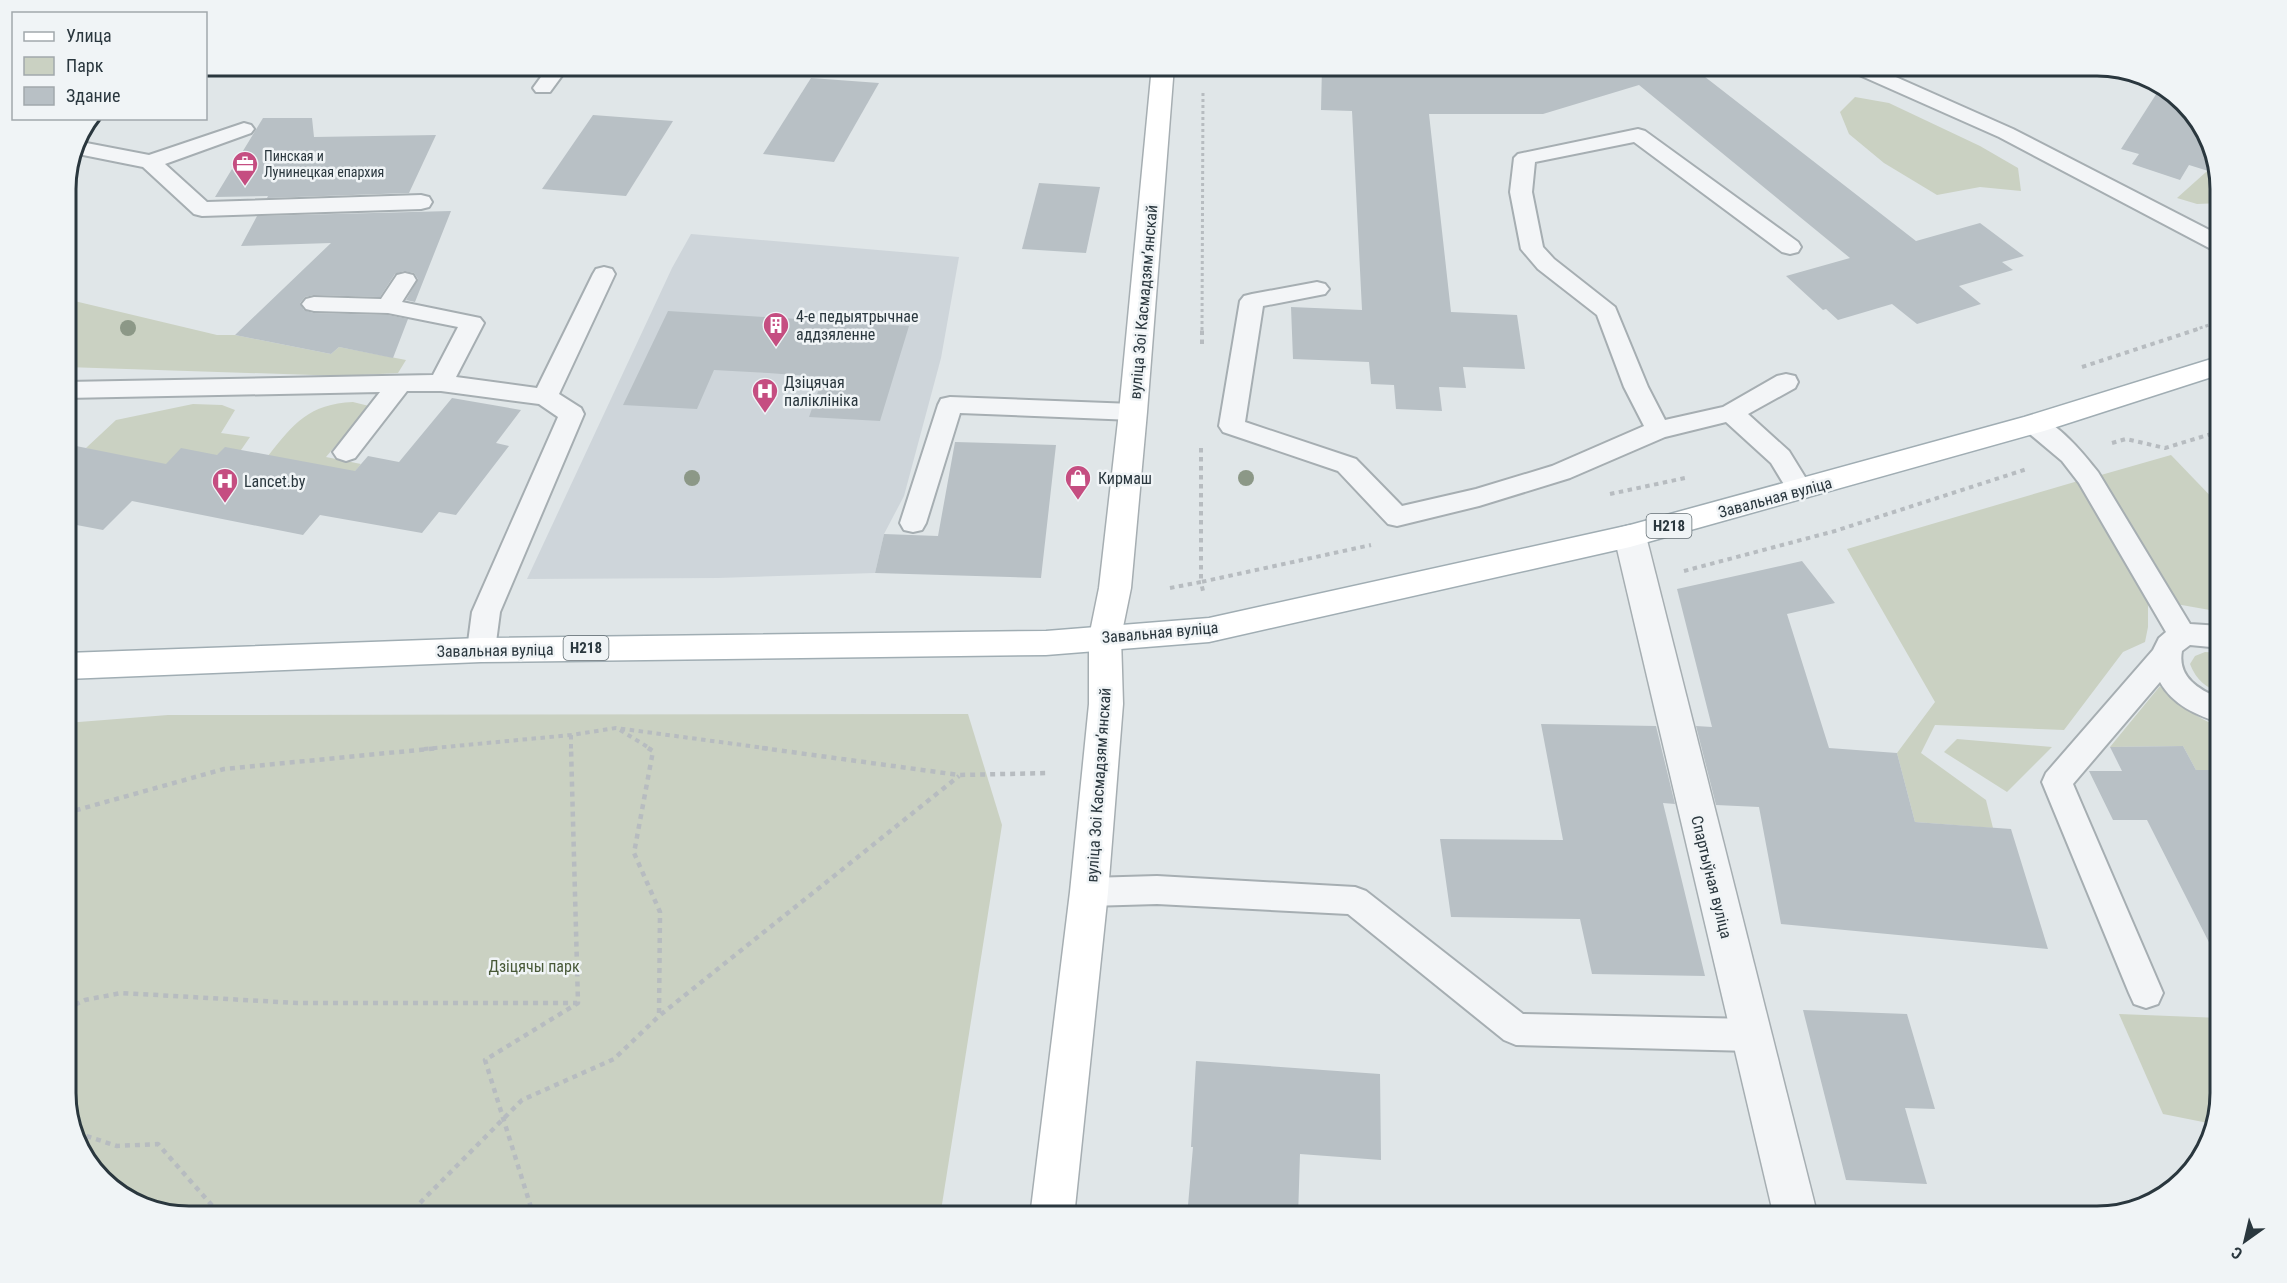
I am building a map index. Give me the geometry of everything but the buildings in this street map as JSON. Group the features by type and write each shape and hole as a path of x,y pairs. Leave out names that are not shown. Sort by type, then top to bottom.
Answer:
{"main road":[{"name":"вуліца Зоі Касмадзямʼянскай","path":"1053,1206 1089,892 1106,704 1105,637 1115,588 1133,412 1161,76"},
{"name":"Завальная вуліца","path":"77,666 481,650 1046,643 1209,630 1630,536 2034,424 2210,368"}],"street":[{"name":"Спартыўная вуліца","path":"1630,536 1793,1206"}],"lane":[{"path":"1878,76 2006,133 2210,239"},
{"path":"543,87 551,77"},
{"path":"84,149 150,162 244,129"},
{"path":"1658,430 1636,387 1607,312 1546,264 1532,249 1521,192 1525,158 1638,135 1790,247"},
{"path":"150,162 202,209 421,202"},
{"path":"545,397 603,274"},
{"path":"388,306 405,280"},
{"path":"1317,289 1252,301 1233,426 1347,465 1397,517 1479,497 1561,472 1658,430 1731,413 1786,382"},
{"path":"314,304 388,306 472,324 441,383"},
{"path":"77,390 441,383 545,397 572,414 486,612 481,650"},
{"path":"346,452 399,385"},
{"path":"912,523 950,405 1133,412"},
{"path":"1731,413 1780,457 1800,490"},
{"path":"2034,424 2071,455 2089,478 2174,647 2168,673 2181,690 2210,708"},
{"path":"2146,993 2057,782 2174,647 2204,634 2210,635"},
{"path":"1089,892 1157,890 1354,901 1516,1029 1751,1035"}],"path":[{"path":"1202,345 1203,87"},
{"path":"2076,369 2210,325"},
{"path":"1640,583 1835,531 2126,439 2165,448 2210,434"},
{"path":"1202,439 1201,582 1375,544"},
{"path":"1607,495 1688,477"},
{"path":"616,728 653,751 634,853 660,912 659,1016"},
{"path":"77,810 224,769 571,735 616,728 959,775 1050,773"},
{"path":"571,735 578,1003"},
{"path":"417,1206 522,1100 614,1059 659,1016 959,775"},
{"path":"77,1004 121,993 297,1003 578,1003"},
{"path":"530,1206 485,1060 578,1003"},
{"path":"84,1134 117,1146 158,1144 212,1206"}],"shaded area":[{"name":"Дзіцячая паліклініка","path":"691,234 959,257 941,358 904,496 884,534 875,573 718,578 527,579 672,268"}],"green space":[{"path":"1855,97 1889,103 1980,146 2018,168 2021,191 1980,187 1937,195 1884,163 1849,134 1840,112"},
{"path":"2208,170 2210,203 2197,204 2177,198"},
{"path":"77,302 217,335 235,335 331,354 339,347 406,360 398,373 343,376 77,367"},
{"path":"353,402 369,406 326,457 361,464 347,481 268,456 304,417 325,407"},
{"path":"193,404 222,405 235,410 221,433 250,437 241,450 217,455 155,475 86,448 116,420"},
{"path":"2171,455 2210,496 2210,610 2176,604 2101,475"},
{"path":"2078,481 2148,599 2148,627 2145,642 2123,652 2064,730 1935,725 1921,753 1986,800 1993,828 1915,822 1897,753 1935,702 1847,549"},
{"path":"2210,652 2210,688 2195,674 2190,664 2195,656"},
{"path":"2160,686 2189,710 2210,722 2210,770 2196,770 2183,746 2110,747"},
{"name":"Дзіцячы парк","path":"968,714 1002,825 942,1206 175,1206 146,1198 127,1187 105,1168 88,1143 82,1130 77,1101 77,722 168,715"},
{"path":"1957,739 2052,747 2007,792 1944,752"},
{"path":"2119,1014 2210,1018 2210,1108 2207,1123 2163,1114"}],"place":[{"name":"Пинская и Лунинецкая епархия","path":"245,187"},
{"name":"4-е педыятрычнае аддзяленне","path":"776,348"},
{"name":"Дзіцячая паліклініка","path":"765,414"},
{"name":"Кирмаш","path":"1078,501"},
{"name":"Lancet.by","path":"225,504"}]}
